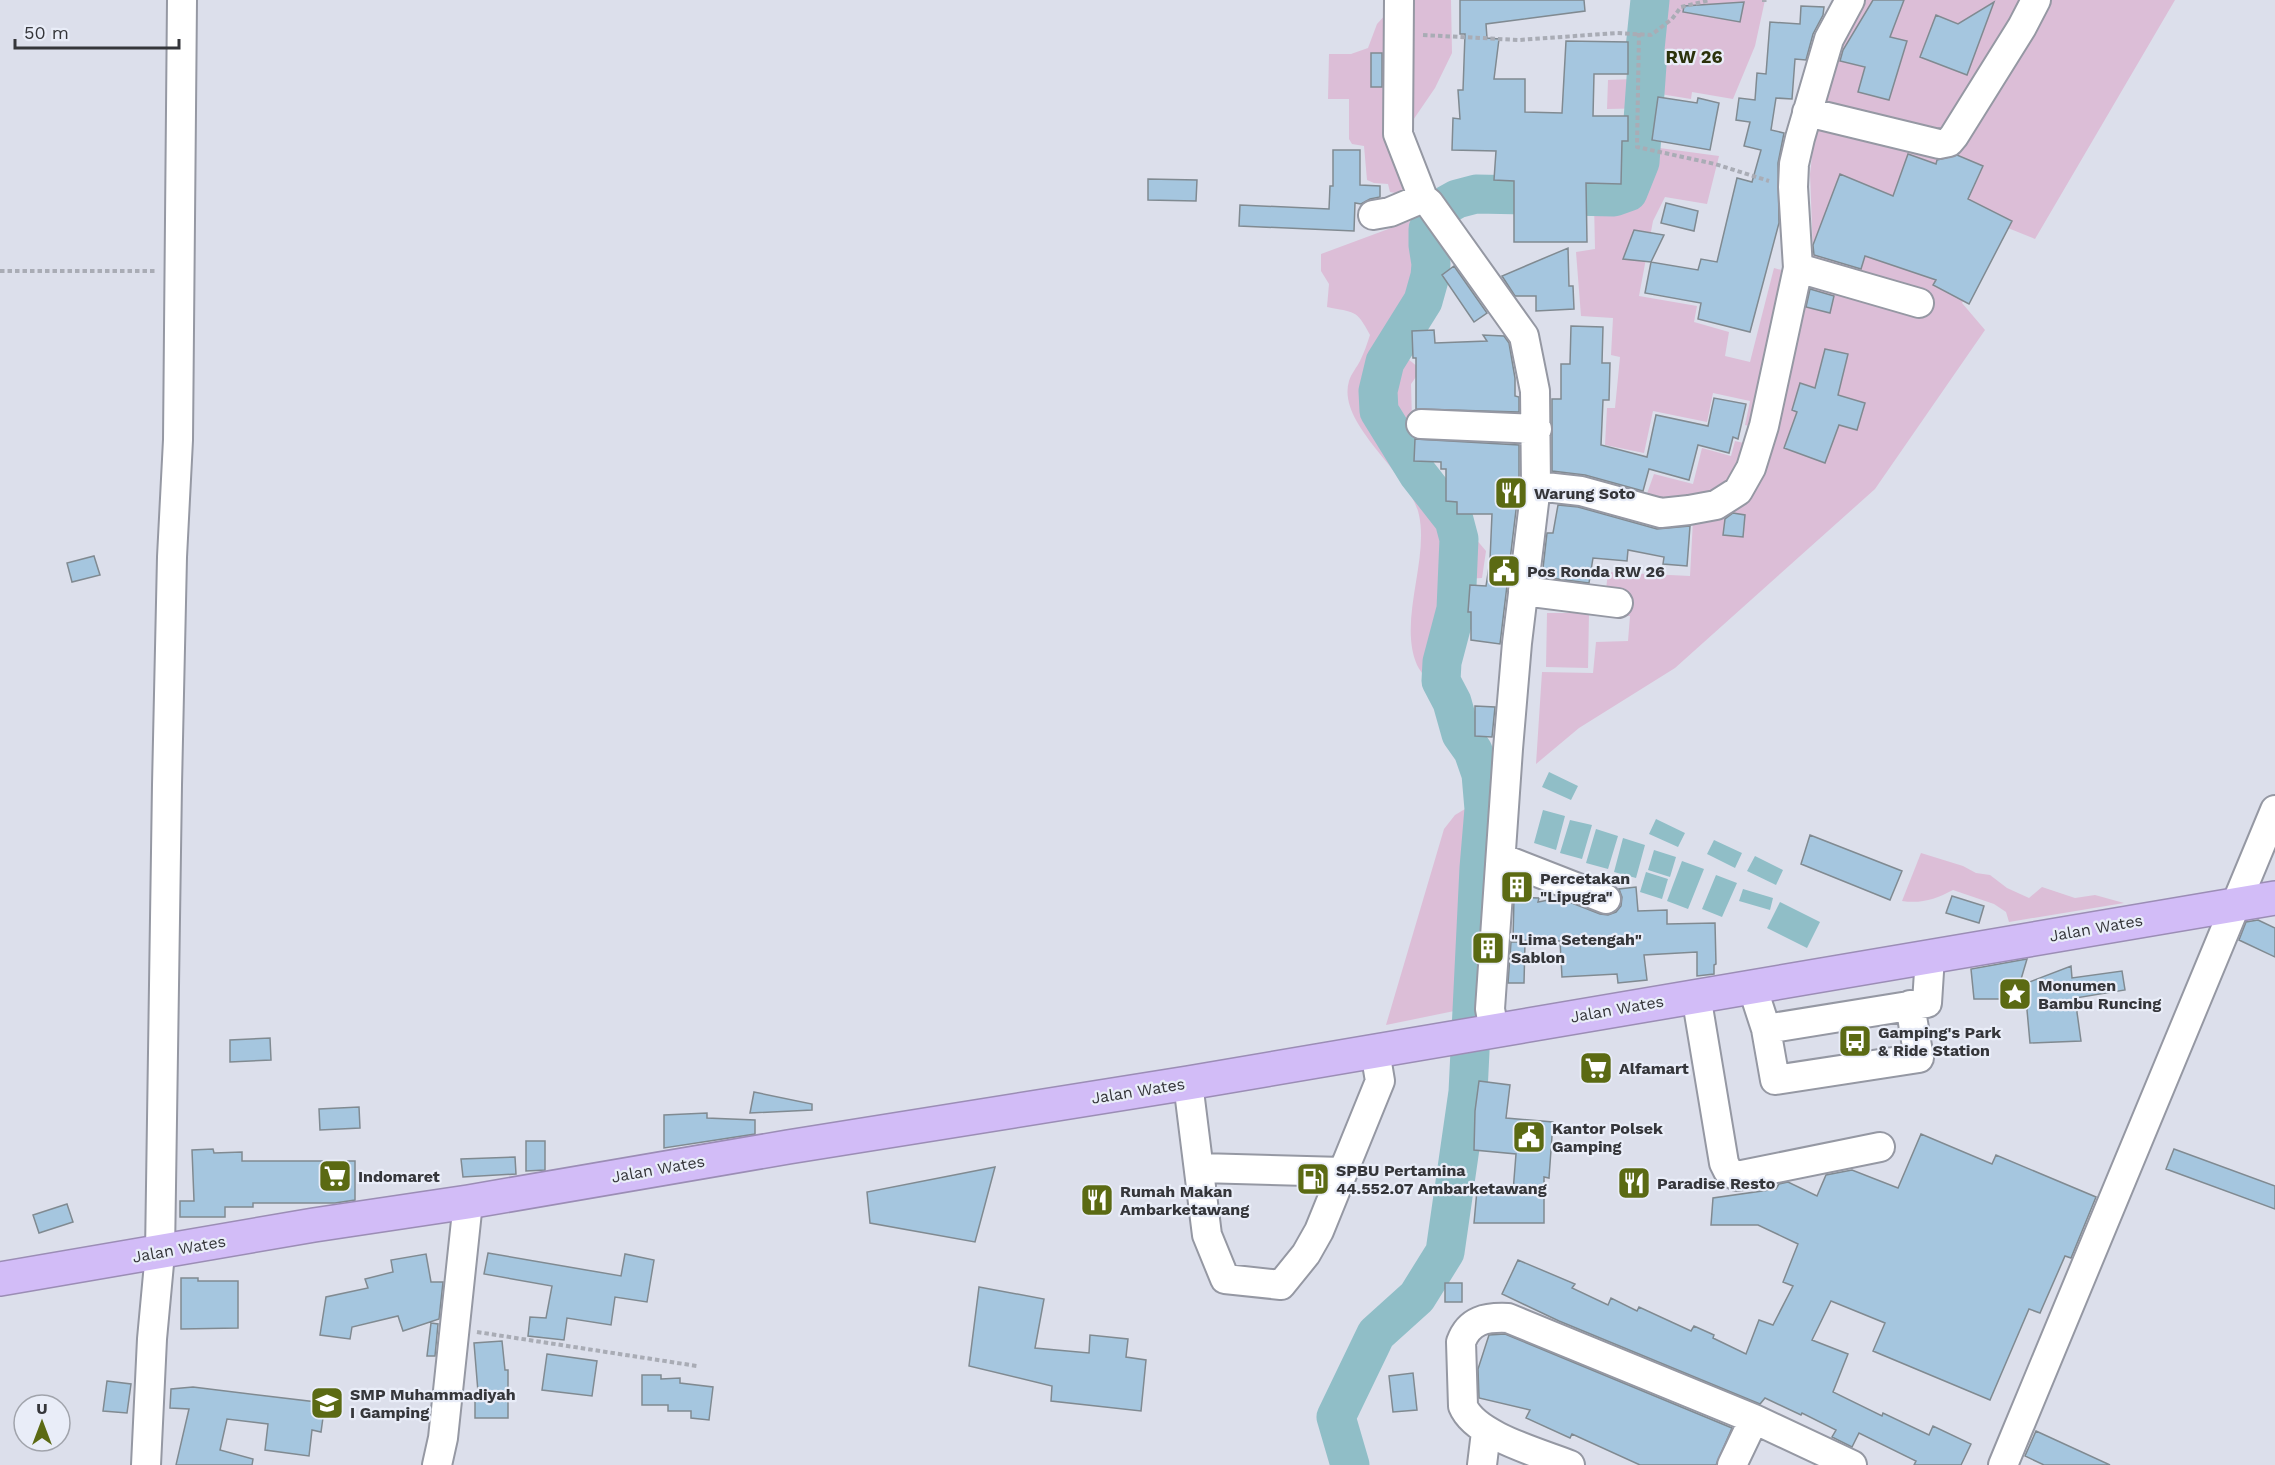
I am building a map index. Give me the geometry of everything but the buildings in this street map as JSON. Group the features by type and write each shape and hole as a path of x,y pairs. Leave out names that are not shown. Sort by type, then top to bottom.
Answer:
{"highway":[{"name":"Jalan Wates","path":"0,1280 314,1225 468,1202 788,1147 1188,1083 2275,898"}],"street":[{"path":"146,1465 152,1339 160,1252 172,557 178,440 182,0"},
{"path":"1400,0 1398,134 1419,202 1446,229 1524,336 1532,368 1537,429 1536,486 1523,591 1508,749 1490,1009 1484,1032"},
{"path":"1536,486 1581,490 1661,513 1716,505 1738,490 1751,468 1764,426 1798,268 1793,187 1794,164 1829,39 1850,0"},
{"path":"1807,112 1939,144 1949,142 2022,27 2036,0"},
{"path":"1373,215 1419,202"},
{"path":"1798,268 1919,303"},
{"path":"1421,424 1537,429"},
{"path":"1523,591 1618,603"},
{"path":"2003,1465 2275,810"},
{"path":"1501,858 1606,899"},
{"path":"1767,1029 1927,1003 1930,956"},
{"path":"1752,986 1767,1029 1775,1080 1919,1058 1910,1005"},
{"path":"1696,995 1724,1163 1728,1171 1737,1176 1880,1147"},
{"path":"1188,1083 1208,1235 1225,1279 1281,1285 1306,1254 1319,1231 1380,1081 1375,1051"},
{"path":"1200,1168 1343,1172"},
{"path":"442,1462 468,1202"},
{"path":"1570,1465 1486,1431 1467,1416 1463,1406 1461,1342 1464,1332 1474,1323 1490,1318 1508,1318 1754,1419 1852,1465"},
{"path":"1732,1465 1754,1419"},
{"path":"1482,1465 1486,1431"}],"path":[{"path":"1400,34 1520,40 1651,34 1672,19 1681,7 1710,0"},
{"path":"1762,0 1769,0"},
{"path":"1641,33 1637,147 1715,164 1793,187"},
{"path":"0,271 179,271"},
{"path":"455,1329 697,1366"}],"shaded area":[{"path":"1399,0 1451,0 1452,53 1435,88 1409,126 1412,196 1390,192 1388,184 1367,180 1364,146 1352,144 1349,139 1349,99 1328,99 1329,54 1351,54 1368,48 1377,24"},
{"path":"1639,0 1765,0 1755,46 1733,99 1692,92 1691,99 1654,93 1652,108 1607,109 1608,80 1634,79 1633,41 1638,21"},
{"path":"1860,0 2175,0 2035,239 1998,224 1962,303 1985,330 1875,489 1675,668 1579,728 1536,764 1542,672 1593,673 1596,642 1628,641 1630,616 1603,616 1608,572 1690,576 1693,520 1644,502 1654,474 1693,484 1702,448 1731,456 1735,441 1748,444 1754,427 1745,425 1750,401 1713,393 1707,422 1653,411 1644,453 1605,445 1607,408 1615,408 1620,357 1611,355 1613,318 1581,316 1576,252 1595,249 1594,203 1621,202 1637,192 1642,183 1652,147 1719,156 1707,204 1665,197 1653,221 1639,296 1697,306 1694,322 1729,332 1725,356 1750,362 1774,268 1814,279 1810,174 1817,112 1834,44"},
{"path":"1418,218 1417,235 1426,265 1423,281 1405,316 1408,359 1418,367 1418,374 1411,384 1412,420 1389,421 1421,472 1486,551 1482,578 1465,579 1459,645 1449,670 1433,687 1417,665 1412,648 1412,610 1421,533 1419,515 1403,483 1363,432 1353,415 1348,398 1349,381 1370,335 1361,320 1353,313 1327,307 1329,284 1321,271 1321,254"},
{"path":"1547,613 1589,613 1588,668 1546,667"},
{"path":"1475,803 1464,1009 1386,1025 1444,829 1455,815"},
{"path":"1921,853 1963,866 1976,873 1990,875 2007,888 2029,898 2042,887 2075,898 2095,895 2124,903 2009,922 2006,912 1994,904 1953,890 1928,900 1902,901"}],"water":[{"path":"1549,772 1578,786 1571,800 1542,787"},
{"path":"1543,810 1565,816 1556,850 1534,843"},
{"path":"1656,819 1685,833 1678,847 1649,834"},
{"path":"1570,820 1592,825 1582,859 1560,853"},
{"path":"1596,829 1618,836 1608,869 1586,863"},
{"path":"1623,838 1645,845 1636,878 1614,872"},
{"path":"1714,840 1742,853 1735,868 1707,854"},
{"path":"1654,850 1676,857 1670,877 1648,870"},
{"path":"1755,856 1783,870 1776,885 1747,871"},
{"path":"1682,861 1704,869 1688,909 1667,901"},
{"path":"1646,872 1668,879 1662,899 1640,892"},
{"path":"1716,875 1737,883 1722,917 1702,909"},
{"path":"1743,889 1773,898 1770,910 1739,901"},
{"path":"1780,902 1820,922 1807,948 1767,928"}],"waterway":[{"path":"1350,1465 1336,1417 1376,1334 1417,1297 1445,1252 1468,1092 1484,809 1481,774 1473,751 1461,734 1452,702 1441,681 1442,662 1456,609 1459,539 1454,520 1418,474 1379,411 1378,391 1385,362 1423,301 1431,264 1428,229 1439,209 1457,199 1476,194 1614,197 1628,192 1640,162 1647,65 1645,49 1650,0"}],"place":[{"name":"Warung Soto","path":"1511,493"},
{"name":"Pos Ronda RW 26","path":"1504,571"},
{"name":"Percetakan \"Lipugra\"","path":"1517,887"},
{"name":"\"Lima Setengah\" Sablon","path":"1488,948"},
{"name":"Monumen Bambu Runcing","path":"2015,994"},
{"name":"Gamping's Park & Ride Station","path":"1855,1041"},
{"name":"Alfamart","path":"1596,1068"},
{"name":"Kantor Polsek Gamping","path":"1529,1137"},
{"name":"Indomaret","path":"335,1176"},
{"name":"SPBU Pertamina 44.552.07 Ambarketawang","path":"1313,1179"},
{"name":"Paradise Resto","path":"1634,1183"},
{"name":"Rumah Makan Ambarketawang","path":"1097,1200"},
{"name":"SMP Muhammadiyah I Gamping","path":"327,1403"}],"district":[{"name":"RW 26","path":"1694,56"}]}
